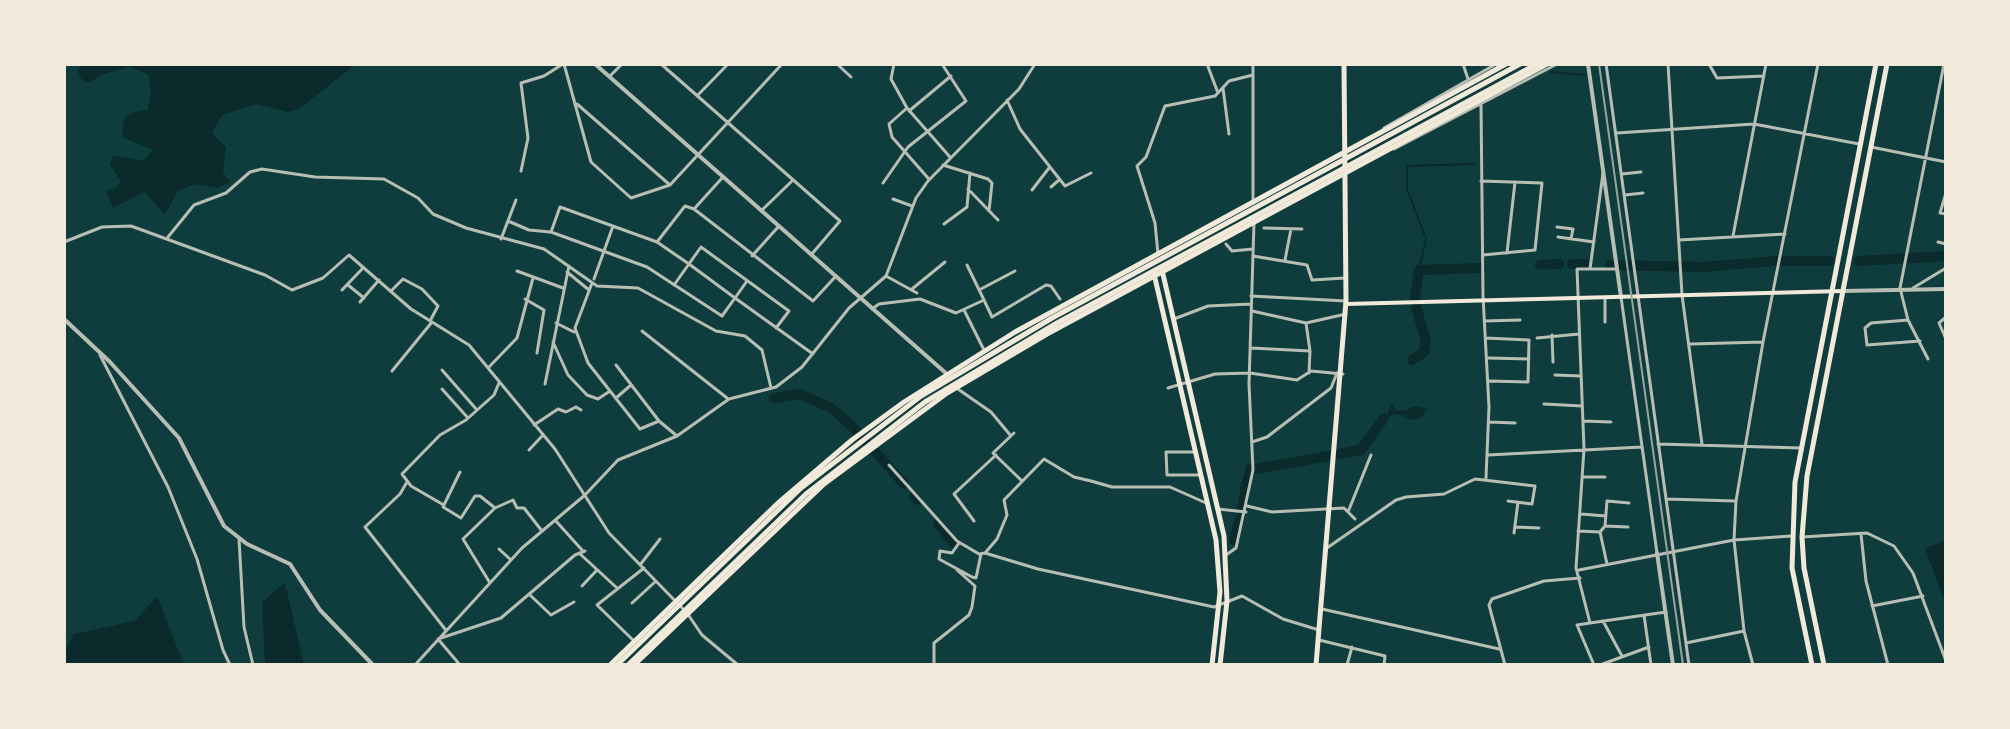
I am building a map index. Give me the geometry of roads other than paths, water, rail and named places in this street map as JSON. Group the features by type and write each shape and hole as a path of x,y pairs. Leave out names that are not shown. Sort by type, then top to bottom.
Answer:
{"main road":[{"path":"1316,665 1346,314 1344,64"},
{"path":"610,665 777,504 852,440 947,374 984,350 1488,74 1520,64"},
{"path":"628,665 806,494 925,402 1057,323 1538,64"},
{"path":"634,665 788,517 874,444 955,387 1162,271 1547,64"},
{"path":"1812,665 1795,591 1791,536 1801,448 1876,64"},
{"path":"1824,665 1807,590 1802,537 1807,476 1887,64"},
{"path":"617,665 801,488 921,396 1041,324 1508,67"},
{"path":"1158,254 1226,555 1227,601 1220,665"},
{"path":"1150,259 1210,503 1219,570 1219,605 1212,665"},
{"path":"1346,303 1843,291"}],"street":[{"path":"521,171 528,138 521,83 544,76 564,64 591,162 631,198 670,185 782,64"},
{"path":"595,64 947,374 955,387 991,412 1012,435 993,453 1022,481"},
{"path":"609,77 622,64"},
{"path":"661,64 840,221 811,255"},
{"path":"668,70 674,64"},
{"path":"697,96 728,64"},
{"path":"837,64 851,77"},
{"path":"894,64 891,79 908,110 950,157"},
{"path":"883,183 904,152 966,101 942,64"},
{"path":"415,665 511,560 626,455 677,436 729,399 771,388 802,367 849,308 886,276 912,206 929,179 1007,100 1035,64"},
{"path":"1207,64 1218,93"},
{"path":"1226,555 1236,548 1253,468 1250,310 1254,222 1253,64"},
{"path":"1463,64 1468,79"},
{"path":"1371,138 1403,114 1496,64"},
{"path":"1385,153 1417,140 1557,64"},
{"path":"1588,64 1673,665"},
{"path":"1606,64 1689,665"},
{"path":"1668,64 1682,295 1702,444"},
{"path":"1709,64 1717,78 1764,76"},
{"path":"1733,236 1766,64"},
{"path":"1753,665 1744,631 1734,540 1736,501 1763,342 1818,64"},
{"path":"1928,359 1908,320 1900,288 1944,64"},
{"path":"1158,254 1155,223 1137,166 1146,157 1165,106 1218,93 1229,81 1253,75"},
{"path":"929,179 892,137 889,124 951,76"},
{"path":"1223,88 1227,92 1229,134"},
{"path":"1007,100 1020,129 1065,186 1091,173"},
{"path":"574,102 670,185"},
{"path":"1481,104 1489,422 1486,478"},
{"path":"1617,133 1754,124 1861,144"},
{"path":"1871,147 1946,162"},
{"path":"943,165 992,183 989,211"},
{"path":"1032,190 1049,168"},
{"path":"168,237 194,205 226,193 250,172 262,169 315,177 384,179 418,198 433,214 501,239 544,249 605,288 638,288 716,331 742,334 761,348 766,358 771,388"},
{"path":"1590,269 1603,172"},
{"path":"1622,174 1641,172"},
{"path":"944,224 967,207 970,173"},
{"path":"694,209 723,177"},
{"path":"761,211 793,180"},
{"path":"1051,187 1059,180"},
{"path":"1481,181 1542,183 1535,250 1483,255"},
{"path":"1507,253 1515,182"},
{"path":"968,189 998,220"},
{"path":"1625,195 1643,193"},
{"path":"1946,193 1940,213 1946,214"},
{"path":"893,199 912,206"},
{"path":"501,239 516,200"},
{"path":"657,242 685,206 694,209 813,301 836,276"},
{"path":"551,232 560,207 657,242 813,354"},
{"path":"508,221 529,230 551,232 647,267 722,316 747,281"},
{"path":"64,242 102,227 131,226 265,275 289,290 323,278 349,255 431,322 469,345 543,435 609,533 687,613 702,635 738,665"},
{"path":"613,226 575,332 588,363 640,429 659,421"},
{"path":"752,256 779,226"},
{"path":"1557,227 1573,229 1571,239"},
{"path":"1264,228 1302,229"},
{"path":"1285,261 1291,229"},
{"path":"1679,240 1785,234"},
{"path":"1558,237 1594,242"},
{"path":"1938,242 1946,244"},
{"path":"1226,244 1232,251 1253,249"},
{"path":"674,285 701,247 789,311 776,328"},
{"path":"1253,256 1307,265 1312,280 1346,278"},
{"path":"912,289 945,262"},
{"path":"967,265 992,317 1046,285 1051,286 1060,299"},
{"path":"545,384 569,266"},
{"path":"1590,623 1579,570 1576,568 1584,449 1577,269 1616,266"},
{"path":"342,290 363,268"},
{"path":"1913,288 1946,268"},
{"path":"517,271 563,288"},
{"path":"567,271 589,290"},
{"path":"979,290 1015,271"},
{"path":"886,276 917,293"},
{"path":"487,368 517,338 533,278"},
{"path":"392,290 403,279 422,289 438,306 431,322 392,371"},
{"path":"360,302 379,280"},
{"path":"347,284 364,298"},
{"path":"1843,291 1945,289 1945,297"},
{"path":"1251,296 1346,303"},
{"path":"1605,297 1605,322"},
{"path":"525,299 544,310 537,353"},
{"path":"872,309 879,304 920,299 956,313 984,300"},
{"path":"1174,319 1208,306 1251,304"},
{"path":"964,310 984,350"},
{"path":"1250,310 1306,323 1346,314"},
{"path":"1946,317 1939,323 1946,339"},
{"path":"64,319 100,351 179,438 224,526 239,539 290,564 320,610 373,665"},
{"path":"1485,321 1520,320"},
{"path":"1908,320 1871,323 1865,328 1867,345 1920,341"},
{"path":"556,323 575,332"},
{"path":"1306,323 1309,373"},
{"path":"642,331 729,399"},
{"path":"1537,338 1579,334"},
{"path":"1552,335 1553,362"},
{"path":"1486,338 1529,340 1528,382 1488,381"},
{"path":"553,342 568,375 587,395 598,399 610,391"},
{"path":"1690,344 1763,342"},
{"path":"756,354 761,348"},
{"path":"1250,348 1310,351"},
{"path":"100,351 100,361 123,395 168,487 197,559 230,665"},
{"path":"1487,358 1529,359"},
{"path":"616,365 659,421 677,436"},
{"path":"442,370 477,410"},
{"path":"1168,388 1215,374 1250,373 1297,380 1309,373 1340,374"},
{"path":"1252,442 1267,437 1331,388 1340,374"},
{"path":"1555,375 1581,376"},
{"path":"495,508 480,496 475,496 461,518 407,482 402,474 440,435 468,418 494,395 499,383"},
{"path":"616,398 631,385"},
{"path":"448,395 457,387"},
{"path":"442,389 468,418"},
{"path":"1544,404 1582,406"},
{"path":"534,425 558,409 566,412 576,407 581,410"},
{"path":"1583,421 1611,422"},
{"path":"1489,422 1515,423"},
{"path":"529,450 543,435"},
{"path":"1658,444 1801,448"},
{"path":"1488,455 1642,447"},
{"path":"1197,452 1166,452 1167,475 1203,475"},
{"path":"974,521 954,494 996,455"},
{"path":"1348,512 1371,455"},
{"path":"959,543 952,553 940,551 939,559 976,578 983,553 1002,529 1007,511 1004,500 1044,459 1074,477 1112,487 1170,487 1210,503"},
{"path":"889,465 959,543 983,553 1038,569 1214,607 1242,596 1283,619 1320,630"},
{"path":"442,504 460,472"},
{"path":"1583,477 1605,477"},
{"path":"1327,548 1396,500 1444,494 1464,482 1486,478 1535,486 1532,504 1508,501"},
{"path":"407,482 400,494 365,527 446,630"},
{"path":"1667,499 1736,501"},
{"path":"490,583 463,539 495,508 513,500 517,508 524,508 542,531"},
{"path":"1600,532 1605,526 1607,501 1629,503"},
{"path":"1514,533 1518,502"},
{"path":"1247,506 1272,512 1344,508 1355,519"},
{"path":"1218,509 1246,512"},
{"path":"1580,514 1606,516"},
{"path":"555,520 597,570 617,588"},
{"path":"1605,526 1628,527"},
{"path":"1515,527 1539,528"},
{"path":"1578,531 1600,532"},
{"path":"1600,532 1607,564"},
{"path":"1861,534 1872,606 1888,665"},
{"path":"1802,537 1875,535 1894,546 1909,565 1946,661"},
{"path":"1579,570 1734,540 1791,536"},
{"path":"239,539 244,627 253,665"},
{"path":"634,641 597,605 642,566 660,539"},
{"path":"499,549 511,560"},
{"path":"438,639 501,618 582,552"},
{"path":"582,586 597,570"},
{"path":"934,665 934,643 969,615 972,607 975,586 957,570"},
{"path":"1505,665 1489,605 1492,599 1544,581 1581,578"},
{"path":"632,603 656,581"},
{"path":"530,595 551,615 574,602"},
{"path":"1872,606 1923,596"},
{"path":"1322,609 1499,649"},
{"path":"1594,665 1577,625 1666,612"},
{"path":"1644,615 1651,665"},
{"path":"1603,621 1622,656"},
{"path":"1686,643 1744,631"},
{"path":"438,639 460,665"},
{"path":"1319,640 1385,656 1384,665"},
{"path":"1347,665 1352,647"},
{"path":"1600,665 1649,647"}],"water":[{"path":"81,64 356,64 299,109 287,112 257,104 222,115 212,133 226,147 223,172 230,182 217,188 195,184 178,191 165,214 144,192 113,208 106,191 117,187 121,181 110,165 113,155 143,161 153,150 124,138 122,132 124,119 131,113 148,110 151,90 148,74 130,67 104,74 88,83 81,79 78,71"},
{"path":"1391,403 1397,410 1406,411 1413,406 1427,409 1421,418 1408,420 1400,414 1387,416"},
{"path":"1946,540 1946,606 1925,548"},
{"path":"285,583 304,665 265,665 262,602"},
{"path":"157,596 184,665 64,665 64,653 74,634 135,621"}],"waterway":[{"path":"1551,72 1585,75"},
{"path":"1419,270 1426,239 1407,189 1407,166 1474,164"},
{"path":"1859,261 1946,256"},
{"path":"1610,265 1702,267 1777,261"},
{"path":"1783,261 1830,261"},
{"path":"1540,265 1559,264"},
{"path":"1572,264 1588,264"},
{"path":"1415,297 1419,270 1481,268"},
{"path":"1412,360 1424,352 1426,341 1416,307"},
{"path":"774,398 799,394 830,407 850,424 904,484"},
{"path":"1256,469 1361,450 1384,418"},
{"path":"1245,489 1251,468"},
{"path":"1242,509 1245,494"},
{"path":"914,497 917,500"},
{"path":"1234,540 1240,518"},
{"path":"938,524 954,543"}],"railway":[{"path":"1599,64 1683,665"}]}
